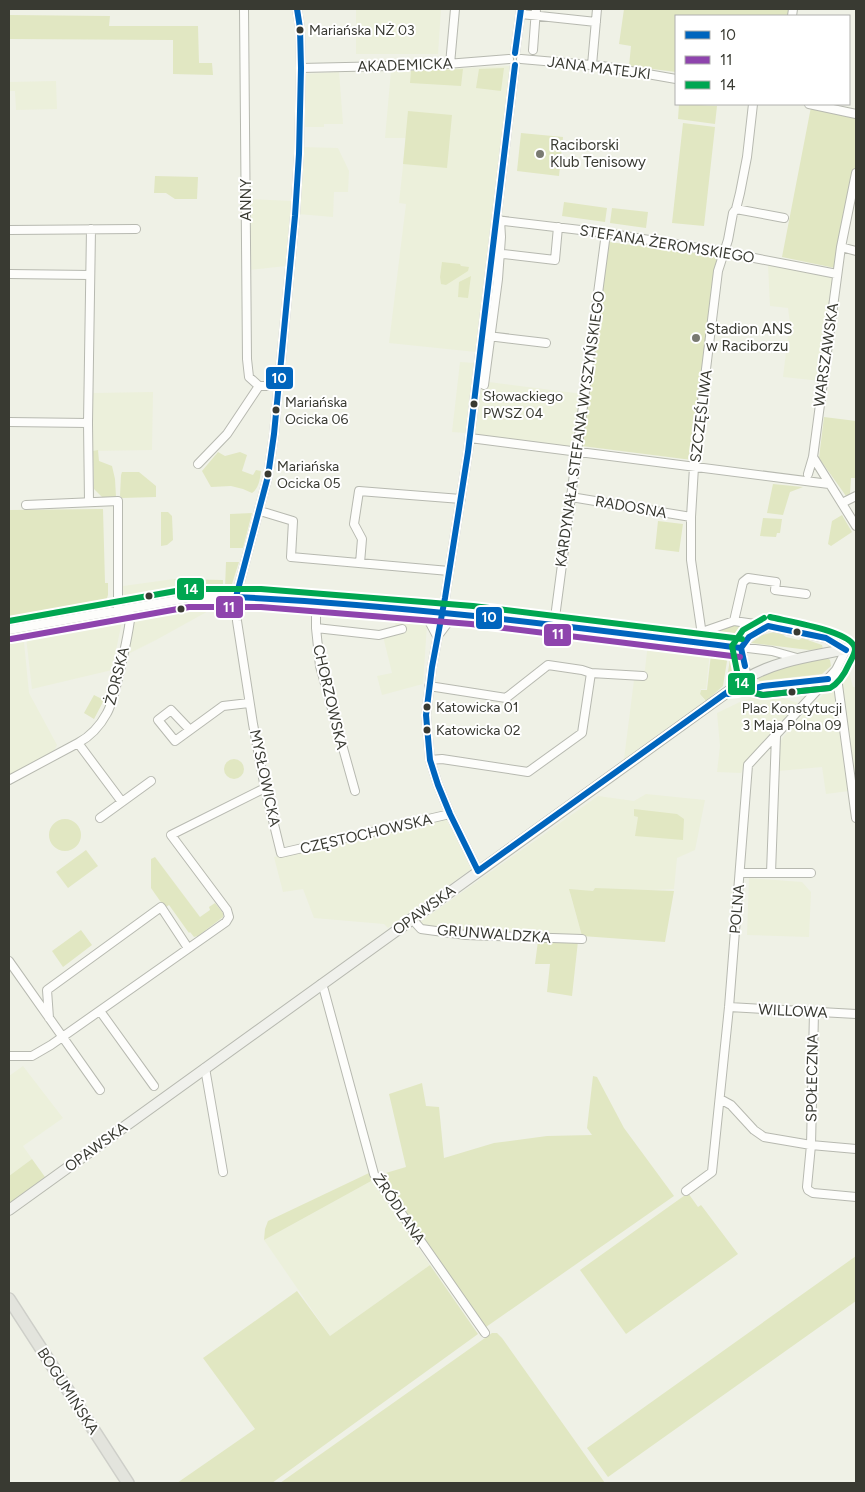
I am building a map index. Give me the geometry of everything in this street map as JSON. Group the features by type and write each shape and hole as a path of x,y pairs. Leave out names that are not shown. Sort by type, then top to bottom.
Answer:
{"main road":[{"name":"OPAWSKA","path":"9,1210 411,918 747,678 771,666 797,658 856,647"},
{"name":"BOGUMIŃSKA","path":"9,1299 128,1483"}],"street":[{"name":"ANNY","path":"244,9 247,359 249,377 259,386"},
{"name":"MYSŁOWICKA","path":"282,853 266,788 249,703 236,616 236,597 260,511 272,449 299,154 300,28 297,9"},
{"path":"450,64 455,9"},
{"path":"592,65 597,9"},
{"path":"484,384 491,337 498,220 512,62 519,64 521,12 535,12 596,22"},
{"path":"533,50 535,12"},
{"name":"JANA MATEJKI","path":"518,56 592,65 675,79"},
{"name":"AKADEMICKA","path":"300,68 512,62"},
{"name":"SZCZĘŚLIWA","path":"702,642 692,574 691,517 694,467 718,272 728,240 747,157 753,105"},
{"path":"814,105 856,114"},
{"name":"WARSZAWSKA","path":"805,477 812,457 841,247 856,173"},
{"path":"736,208 784,218"},
{"name":"STEFANA ŻEROMSKIEGO","path":"498,220 606,233 724,252 838,274"},
{"path":"496,253 555,260 558,227"},
{"path":"89,502 88,423 91,229"},
{"path":"9,230 136,229"},
{"name":"KARDYNAŁA STEFANA WYSZYŃSKIEGO","path":"554,625 606,233"},
{"path":"841,247 856,251"},
{"path":"478,871 438,785 430,760 426,715 437,636 461,499 482,336 496,253"},
{"path":"9,274 90,275"},
{"path":"482,336 546,343"},
{"path":"198,464 227,434 259,386 278,386"},
{"path":"9,422 88,423"},
{"path":"470,438 694,467 805,477 820,471"},
{"path":"812,457 856,526"},
{"path":"812,482 820,471"},
{"path":"805,477 812,482 829,484"},
{"path":"360,563 362,539 354,524 359,491 461,499"},
{"path":"842,503 856,496"},
{"name":"RADOSNA","path":"572,497 691,517"},
{"path":"26,505 118,501 118,611"},
{"path":"260,511 293,521 291,557 449,570"},
{"path":"734,621 742,582 748,578 776,582 774,590 806,594"},
{"path":"9,630 188,598 236,597 316,601 442,612 702,642 772,652 797,658"},
{"name":"CHORZOWSKA","path":"316,601 316,628 320,666 355,791"},
{"name":"ŻORSKA","path":"9,780 88,738 97,728 108,711 118,675 131,608"},
{"path":"417,610 429,621 437,636"},
{"path":"437,636 452,617 460,614"},
{"path":"702,632 734,621 826,638 846,650"},
{"path":"747,678 741,648 749,636 768,626"},
{"path":"316,628 379,635 402,629"},
{"name":"POLNA","path":"686,1190 712,1172 729,1007 748,765 836,670 846,650"},
{"path":"429,686 506,698 548,665 591,673 643,676"},
{"path":"836,670 856,818"},
{"path":"430,760 442,759 528,772 582,733 591,673"},
{"path":"190,730 223,706 249,703"},
{"path":"771,873 776,736"},
{"path":"78,743 122,802"},
{"path":"100,818 151,781"},
{"path":"9,1056 35,1055 226,922 229,914 171,835 266,788"},
{"name":"CZĘSTOCHOWSKA","path":"282,853 450,814"},
{"path":"740,873 811,874"},
{"path":"49,1018 47,990 161,907 188,948"},
{"name":"GRUNWALDZKA","path":"411,918 421,929 466,935 582,939"},
{"path":"9,961 100,1090"},
{"name":"ŹRÓDLANA","path":"321,984 374,1174 485,1333"},
{"name":"WILLOWA","path":"729,1007 856,1014"},
{"path":"100,1011 154,1086"},
{"name":"SPOŁECZNA","path":"814,1012 811,1145 806,1183 808,1190 813,1193 856,1197"},
{"path":"205,1068 223,1172"},
{"path":"720,1099 731,1105 764,1138 856,1149"}],"shaded area":[{"path":"356,9 441,9 438,54 356,54"},
{"path":"511,66 476,352 389,343 406,204 399,203 406,138 385,138 391,71"},
{"path":"339,72 343,124 324,124 324,127 302,127 304,74"},
{"path":"56,81 57,109 16,110 15,91 9,91 9,82"},
{"path":"301,147 338,148 349,171 348,192 334,192 333,217 298,214"},
{"path":"250,199 292,201 286,266 249,270"},
{"path":"768,265 833,277 821,381 783,377 788,336 791,330 788,308 770,306"},
{"path":"460,362 475,363 466,433 452,432"},
{"path":"481,381 583,394 576,447 474,435"},
{"path":"153,392 152,450 93,451 93,393"},
{"path":"174,579 178,582 177,594 124,605 123,586"},
{"path":"211,607 212,609 124,656 133,617"},
{"path":"394,613 419,615 427,625 423,684 382,695 377,676 392,673 382,632 396,628"},
{"path":"122,621 112,670 32,689 26,637 106,622"},
{"path":"24,642 29,693 57,745 53,753 9,775 9,643"},
{"path":"648,642 710,650 706,689 701,689 700,694 705,701 624,759 634,680 645,670"},
{"path":"848,668 853,687 856,687 856,774 847,776 849,791 826,794 822,767 778,771 780,742"},
{"path":"768,693 798,703 748,759 741,773 717,772 720,746 717,713 744,700"},
{"path":"646,794 705,800 695,850 677,858 674,889 570,894 582,936 493,934 425,927 420,922 598,796 634,801"},
{"path":"445,817 473,868 388,928 384,924 314,918 303,889 283,892 274,857"},
{"path":"749,878 802,882 811,892 809,937 747,935"},
{"path":"23,1066 63,1118 23,1146 32,1159 9,1176 9,1076"},
{"path":"373,1180 430,1265 330,1336 264,1240"}],"green space":[{"path":"624,9 790,9 788,15 675,15 675,72 629,66 631,46 619,44"},
{"path":"10,15 110,16 109,26 198,26 199,63 212,63 213,75 173,74 173,40 10,39"},
{"path":"504,68 501,91 476,88 479,69"},
{"path":"463,69 461,86 410,83 411,71"},
{"path":"679,105 717,106 715,124 678,119"},
{"path":"811,107 856,118 856,162 835,268 782,257"},
{"path":"408,111 452,115 447,168 403,164"},
{"path":"683,123 715,127 704,226 672,223"},
{"name":"Raciborski Klub Tenisowy","path":"521,133 563,137 559,176 517,171"},
{"path":"155,176 198,177 197,199 175,199 166,193 154,193"},
{"path":"564,202 607,208 605,222 562,216"},
{"path":"612,208 648,212 646,228 610,223"},
{"name":"Stadion ANS w Raciborzu","path":"609,242 717,256 692,460 582,446"},
{"path":"442,262 469,267 468,271 446,285 441,284"},
{"path":"471,276 468,298 458,297 459,282"},
{"path":"824,417 856,421 856,478 851,478 850,494 846,496 819,458"},
{"path":"98,450 99,461 112,466 116,497 102,497 94,489 93,451"},
{"path":"218,452 225,456 240,452 247,455 242,471 253,475 256,470 261,471 259,483 252,493 231,486 211,487 202,471"},
{"path":"122,472 139,472 156,486 156,497 122,498 120,496"},
{"path":"773,484 803,487 790,492 783,515 767,513"},
{"path":"103,509 105,583 108,583 108,595 105,604 9,621 9,510"},
{"path":"161,512 168,512 172,516 173,540 167,545 161,546"},
{"path":"252,513 243,548 230,548 230,514"},
{"path":"842,515 852,532 831,546 828,544 832,521"},
{"path":"763,518 782,519 780,533 777,533 776,537 760,536"},
{"path":"658,521 683,524 679,552 655,549"},
{"path":"226,562 239,562 231,587 225,589"},
{"path":"174,579 223,580 223,589 201,589 165,593 166,591 178,588 178,582"},
{"path":"736,624 754,626 740,641 710,638 707,635 707,633"},
{"path":"778,631 786,637 799,640 802,638 822,645 823,649 809,650 751,643 762,635"},
{"path":"731,652 735,654 738,667 726,685"},
{"path":"711,654 723,655 727,661 723,686 706,701 700,694 701,690 707,690"},
{"path":"825,656 830,660 831,666 822,674 760,681 755,677 768,670"},
{"path":"94,695 104,700 94,719 84,713"},
{"path":"234,759 241,762 244,769 241,776 234,779 227,776 224,769 227,762"},
{"path":"634,809 677,814 684,819 683,840 635,836 638,817 634,816"},
{"path":"65,819 76,824 81,835 76,846 65,851 54,846 49,835 54,824"},
{"path":"86,850 98,866 68,888 56,872"},
{"path":"155,857 200,917 210,910 209,907 215,903 223,913 223,917 198,936 194,937 189,933 169,905 165,908 151,888 151,859"},
{"path":"595,888 674,891 665,942 582,936 569,889 593,891"},
{"path":"81,930 92,945 63,967 52,951"},
{"path":"538,941 578,941 572,996 547,992 550,964 535,964"},
{"path":"593,1076 597,1077 624,1128 674,1196 486,1327 379,1175 406,1167 389,1094 422,1083 426,1106 439,1107 444,1158 494,1143 547,1136 592,1135 587,1128"},
{"path":"32,1159 45,1177 9,1204 9,1176"},
{"path":"369,1173 373,1180 264,1240 268,1221"},
{"path":"688,1193 698,1207 701,1205 738,1254 626,1334 580,1270"},
{"path":"856,1256 856,1301 608,1477 587,1448"},
{"path":"430,1265 478,1334 272,1483 177,1483 255,1429 203,1358 297,1291 330,1336"},
{"path":"492,1333 497,1333 502,1338 605,1483 280,1483"}],"transit line":[{"name":"10","path":"236,597 268,476 274,434 295,216 299,154 301,68 300,28 297,9"},
{"name":"10","path":"515,53 521,9"},
{"name":"10","path":"478,871 438,785 430,760 426,715 432,667 468,452 515,65"},
{"name":"14","path":"9,621 187,589 261,589 473,606 742,639"},
{"name":"10","path":"236,597 426,611 741,648"},
{"name":"11","path":"11,639 189,607 261,607 471,624 740,657"},
{"name":"14","path":"764,618 743,630 732,646 739,681 751,692 763,695 830,688 844,674 854,655 855,649 852,643 832,632 770,617"},
{"name":"10","path":"745,666 741,648 749,637 768,626 826,638 846,650"},
{"name":"10","path":"478,871 747,678"},
{"name":"10","path":"728,694 763,686 828,679"},
{"name":"11","path":"742,685 751,692 762,695 829,688"}],"place":[{"name":"Mariańska NŻ 03","path":"300,30"},
{"name":"Raciborski Klub Tenisowy","path":"540,154"},
{"name":"Stadion ANS w Raciborzu","path":"696,338"},
{"name":"Słowackiego PWSZ 04","path":"474,404"},
{"name":"Mariańska Ocicka 06","path":"276,410"},
{"name":"Mariańska Ocicka 05","path":"268,474"},
{"name":"Plac Konstytucji 3 Maja Polna 09","path":"792,692"},
{"name":"Katowicka 01","path":"427,707"},
{"name":"Katowicka 02","path":"427,730"}]}
